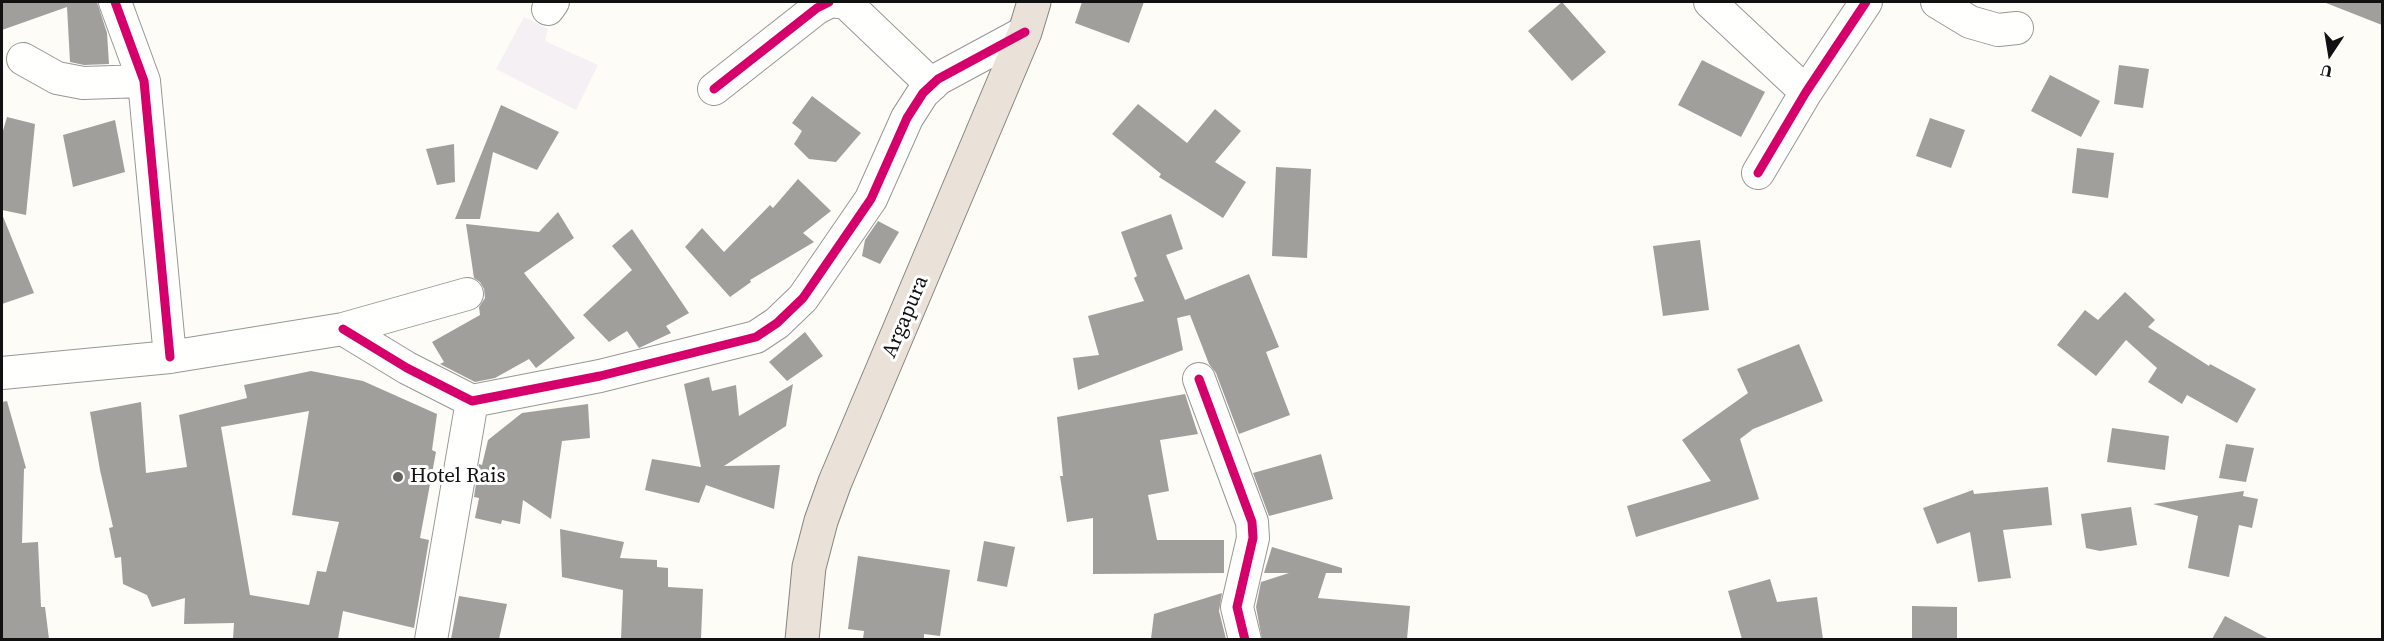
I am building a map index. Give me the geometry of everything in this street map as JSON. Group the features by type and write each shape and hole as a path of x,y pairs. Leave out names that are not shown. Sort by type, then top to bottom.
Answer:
{"highway":[{"name":"Argapura","path":"802,639 809,567 821,521 835,482 1030,17"}],"street":[{"path":"115,2 144,81 170,357"},
{"path":"714,89 817,8 829,2"},
{"path":"838,2 845,2 932,85"},
{"path":"1710,2 1806,92"},
{"path":"1758,173 1806,92 1866,2"},
{"path":"1937,2 1970,22 1998,30 2017,28"},
{"path":"343,329 407,368 472,401 600,376 756,338 777,323 803,298 871,199 907,118 923,93 938,79 1030,17"},
{"path":"23,59 57,78 83,83 144,81"},
{"path":"2,373 170,357 343,329 467,294"},
{"path":"1199,379 1252,522 1253,538 1237,606 1245,639"},
{"path":"431,639 472,401"}],"shaded area":[{"path":"524,17 548,29 545,41 598,65 576,110 496,69"}],"building":[{"path":"2,2 97,2 107,33 109,64 84,65 70,62 67,7 2,30"},
{"path":"1082,2 1144,2 1129,43 1075,23"},
{"path":"1562,2 1606,52 1572,81 1528,31"},
{"path":"2382,2 2382,25 2326,3"},
{"path":"1702,60 1765,92 1741,137 1678,105"},
{"path":"2119,65 2149,69 2143,108 2114,104"},
{"path":"2050,75 2100,101 2081,137 2031,111"},
{"path":"812,96 861,133 836,162 809,159 794,144 802,131 792,123"},
{"path":"1138,104 1187,143 1215,109 1241,131 1215,162 1246,182 1223,218 1159,177 1161,174 1112,134"},
{"path":"501,105 559,132 537,170 493,152 480,219 455,219"},
{"path":"7,117 35,124 26,215 2,210 2,134"},
{"path":"1930,118 1965,130 1951,168 1916,156"},
{"path":"115,120 125,172 73,187 63,135"},
{"path":"454,144 455,182 437,185 426,149"},
{"path":"2077,148 2114,153 2108,198 2072,193"},
{"path":"1276,167 1311,169 1307,258 1272,256"},
{"path":"798,179 831,211 803,233 814,242 750,280 751,282 730,297 685,247 702,228 724,252 770,205 773,208"},
{"path":"558,212 574,238 524,273 575,338 536,368 529,359 495,378 475,382 440,364 444,362 432,342 480,315 479,307 485,298 484,289 474,278 466,224 539,232"},
{"path":"2,214 34,293 2,304"},
{"path":"1171,214 1183,249 1166,255 1185,300 1249,274 1279,347 1266,352 1290,415 1239,434 1216,373 1209,364 1190,315 1177,318 1183,350 1078,390 1073,358 1099,355 1088,316 1144,301 1134,278 1137,276 1121,232"},
{"path":"878,221 899,232 880,264 862,256 865,240"},
{"path":"632,229 689,313 666,326 671,333 639,348 627,331 609,342 583,315 632,270 612,246"},
{"path":"1700,240 1709,310 1663,316 1653,246"},
{"path":"2125,292 2155,320 2148,327 2209,366 2210,364 2256,389 2237,423 2187,395 2182,404 2148,382 2157,368 2126,340 2096,376 2057,345 2085,310 2098,320"},
{"path":"805,332 823,356 787,381 769,362"},
{"path":"1799,344 1823,401 1753,429 1740,439 1759,499 1636,537 1627,506 1711,481 1682,440 1748,393 1737,369"},
{"path":"311,371 363,381 437,414 432,450 436,452 420,538 429,540 414,628 343,611 338,639 233,639 234,623 184,624 185,598 152,607 147,595 123,584 121,557 115,558 109,528 113,527 90,412 141,402 146,473 187,467 179,415 247,398 244,385","holes":["309,411 292,515 339,522 326,572 317,571 309,605 250,595 221,427"]},
{"path":"709,377 712,391 736,385 739,416 793,384 786,426 724,466 780,465 774,509 706,485 699,503 645,490 652,459 701,467 684,384"},
{"path":"1185,394 1198,434 1160,440 1169,491 1148,495 1157,540 1224,540 1224,573 1093,574 1093,518 1067,522 1060,476 1063,476 1057,417"},
{"path":"7,401 26,468 24,469 22,543 38,542 41,607 45,607 49,639 2,639 2,402"},
{"path":"588,404 590,438 562,441 551,519 523,500 520,524 502,520 501,524 475,518 479,498 474,497 479,464 482,465 488,440 522,413"},
{"path":"2112,428 2169,436 2165,470 2107,462"},
{"path":"2226,444 2254,448 2246,482 2219,478"},
{"path":"1321,454 1333,499 1269,516 1253,473"},
{"path":"2048,487 2052,525 2003,530 2011,578 1978,582 1970,532 1937,544 1923,508 1973,490 1974,494"},
{"path":"2244,491 2243,496 2258,499 2252,528 2239,525 2229,577 2188,568 2198,516 2153,504"},
{"path":"2131,507 2137,545 2100,551 2086,548 2081,514"},
{"path":"560,529 624,542 620,558 657,560 657,567 668,568 668,587 703,589 701,639 621,639 623,590 562,577"},
{"path":"984,541 1015,547 1007,587 977,581"},
{"path":"1272,547 1342,568 1342,573 1326,573 1318,598 1410,606 1407,639 1262,639 1256,607 1261,582 1289,573 1264,573"},
{"path":"858,556 950,570 940,636 924,634 924,639 863,639 864,631 848,629"},
{"path":"1770,579 1777,602 1817,597 1823,639 1742,639 1728,591"},
{"path":"1222,593 1219,611 1226,639 1151,639 1154,614"},
{"path":"459,596 507,604 499,639 451,639"},
{"path":"1912,606 1957,607 1957,639 1912,639"},
{"path":"2225,616 2269,639 2212,639"}],"cycle path":[{"path":"115,2 144,81 170,357"},
{"path":"714,89 817,8 829,2"},
{"path":"1758,173 1806,92 1866,2"},
{"path":"343,329 407,368 472,401 600,376 756,337 777,323 803,298 871,199 907,118 923,93 938,79 1025,32"},
{"path":"1199,379 1252,522 1253,538 1237,607 1245,640"}],"place":[{"name":"Hotel Rais","path":"398,477"}]}
